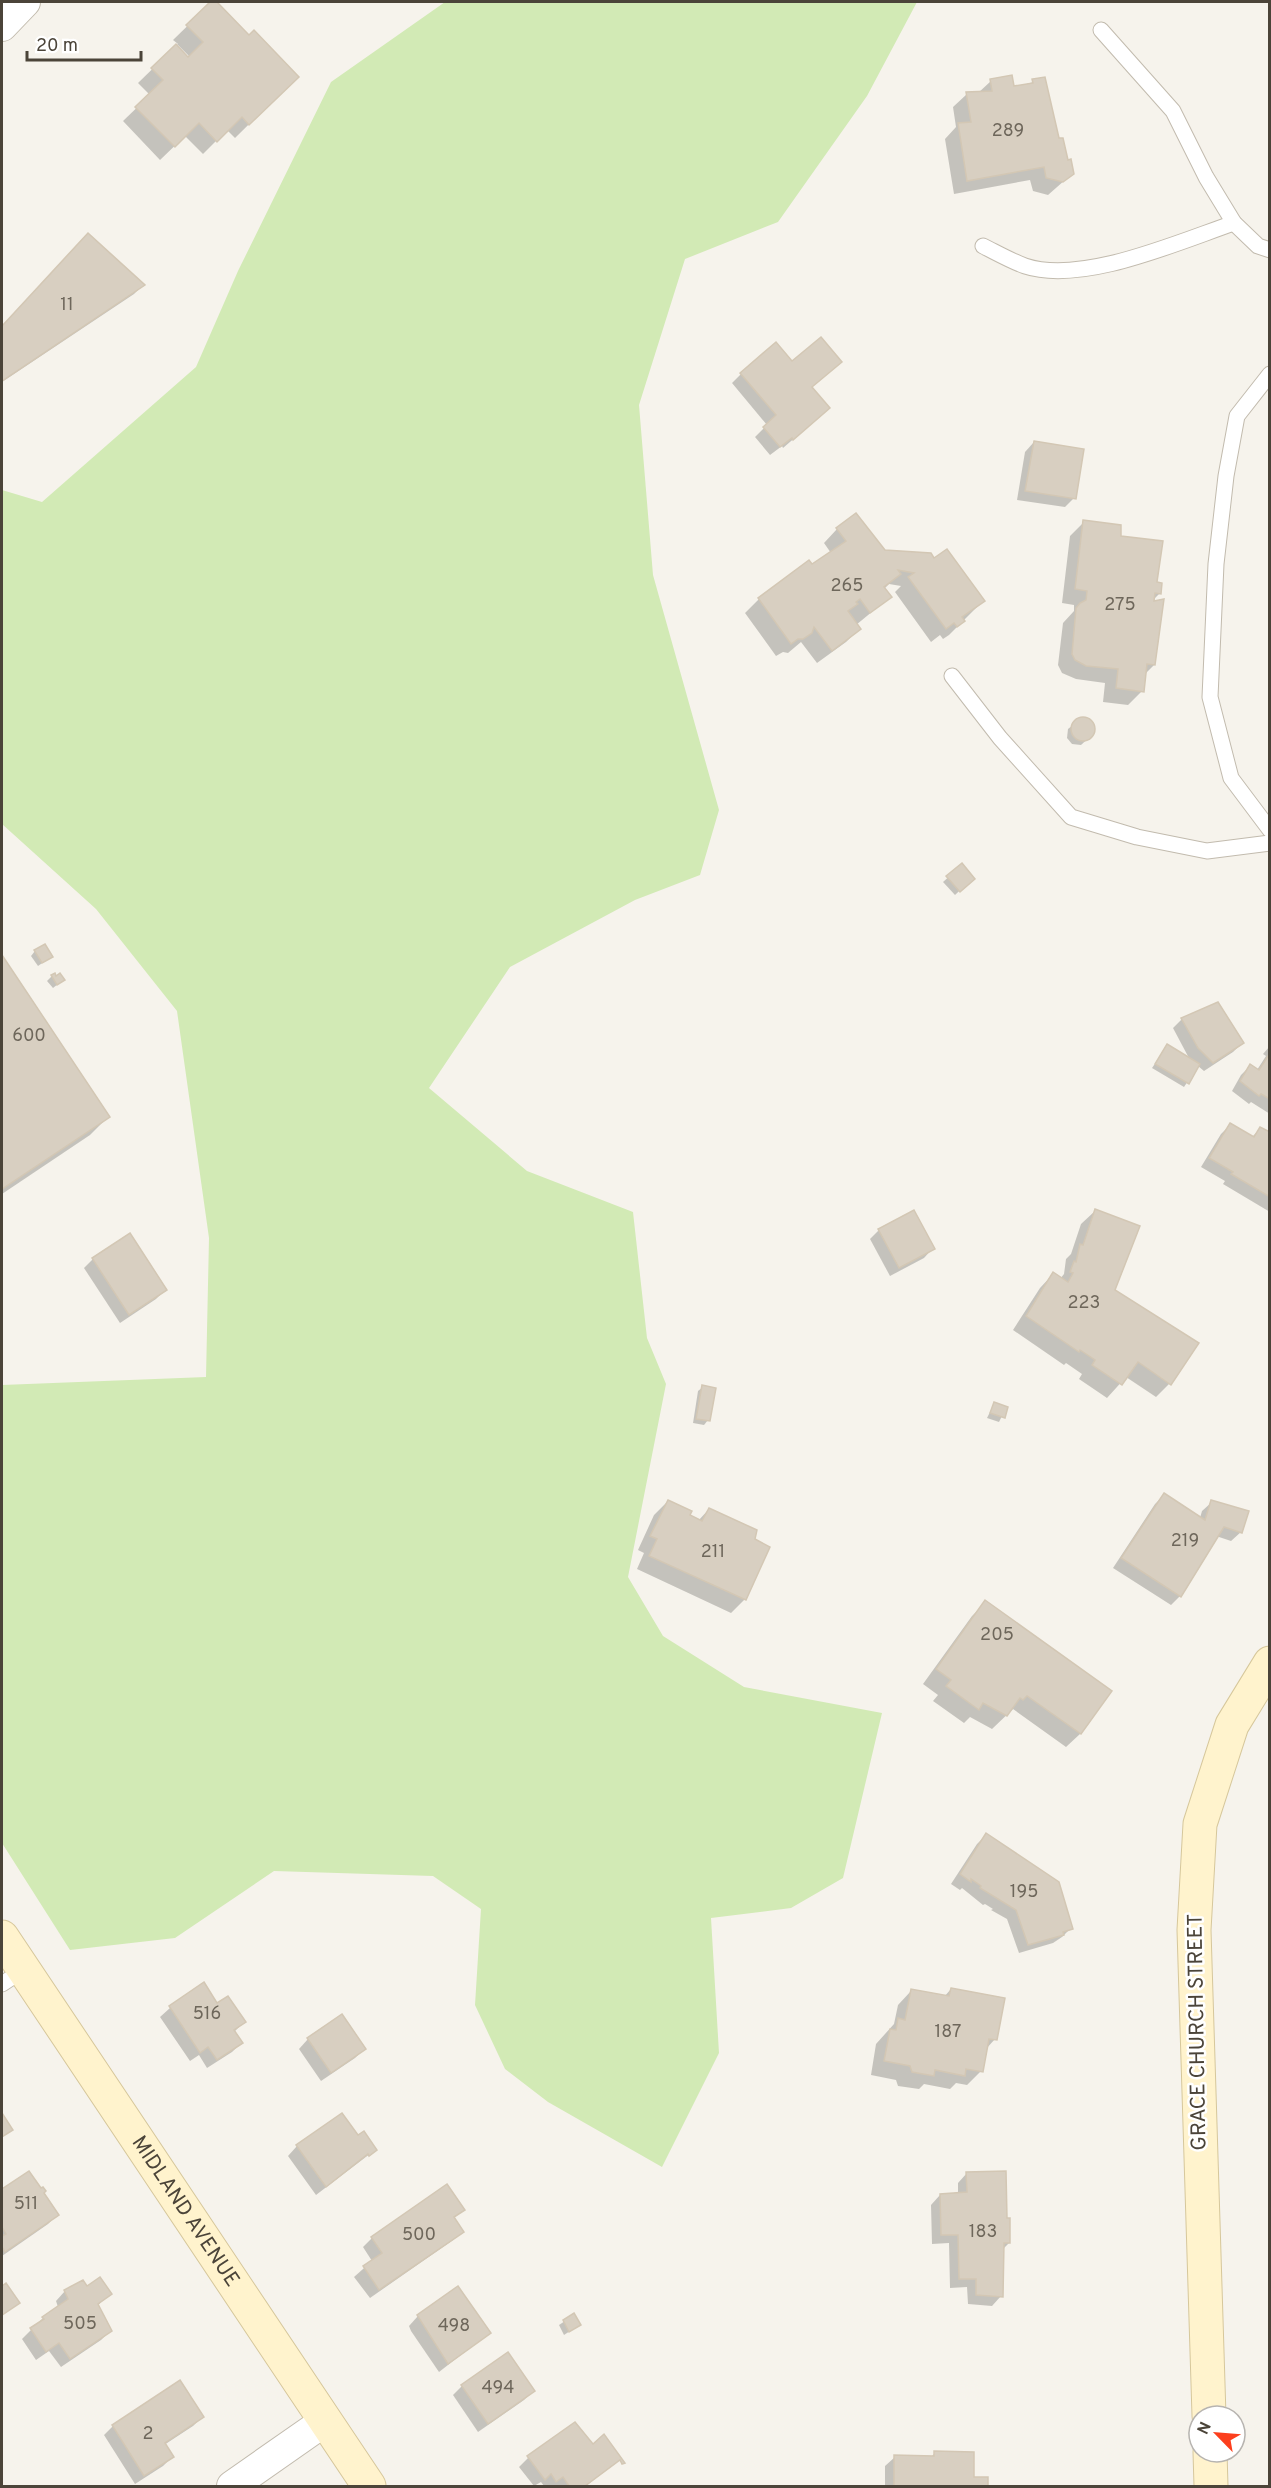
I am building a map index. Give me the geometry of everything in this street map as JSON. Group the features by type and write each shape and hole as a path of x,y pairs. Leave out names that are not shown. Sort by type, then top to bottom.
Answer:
{"street":[{"path":"2,26 26,2"},
{"name":"GRACE CHURCH STREET","path":"1209,2404 1194,1930 1200,1824 1232,1725 1269,1663"},
{"name":"MIDLAND AVENUE","path":"2,1937 12,1977 325,2421 369,2487"},
{"path":"232,2487 325,2421"},
{"path":"1210,2464 1211,2487"}],"lane":[{"path":"1101,30 1173,111 1206,177 1234,224 1258,246 1269,250"},
{"path":"983,246 1026,266 1055,271 1098,268 1234,224"},
{"path":"1269,374 1237,416 1226,476 1216,564 1210,697 1231,778 1269,830"},
{"path":"952,676 1000,738 1071,817 1137,837 1207,850 1269,843"}],"green space":[{"path":"445,2 917,2 867,96 778,222 685,259 639,405 653,575 719,810 700,875 635,900 510,967 429,1088 527,1171 633,1212 647,1338 666,1384 628,1577 663,1636 744,1687 882,1713 843,1878 791,1908 711,1918 719,2053 662,2167 548,2102 505,2069 475,2005 481,1909 433,1876 274,1871 175,1938 70,1950 2,1843 2,1385 206,1377 209,1238 177,1011 96,909 2,824 2,490 42,502 196,367 238,271 331,82"}],"building":[{"path":"210,2 217,2 249,35 254,30 299,77 249,125 242,117 217,142 199,123 175,147 135,107 163,80 151,68 176,44 188,57 203,42 186,25"},
{"path":"1012,75 1014,86 1033,83 1032,79 1045,77 1059,138 1063,138 1074,174 1063,182 1046,178 1044,167 967,181 958,123 971,122 966,92 992,91 990,79"},
{"path":"88,233 145,285 2,381 2,326"},
{"path":"821,337 842,362 812,387 830,408 793,440 792,438 780,447 763,427 776,415 740,373 776,342 792,361"},
{"path":"1034,441 1084,449 1076,499 1025,491"},
{"path":"856,513 885,550 931,553 934,558 947,549 985,601 962,617 965,621 957,627 954,623 946,629 908,577 914,573 898,570 901,574 884,587 892,597 870,613 860,599 856,602 858,604 848,611 861,629 832,651 814,627 812,633 791,644 758,598 809,560 812,564 846,541 836,528"},
{"path":"1083,520 1121,525 1121,536 1163,541 1157,582 1162,583 1161,594 1155,593 1154,601 1164,599 1155,665 1147,664 1144,692 1116,688 1118,669 1086,666 1075,660 1072,654 1076,608 1086,600 1087,591 1075,589"},
{"path":"1083,717 1092,720 1095,729 1092,738 1083,741 1074,738 1071,729 1074,720"},
{"path":"962,863 975,879 960,892 946,876"},
{"path":"45,944 53,957 42,963 34,950"},
{"path":"2,955 110,1117 2,1189"},
{"path":"55,973 56,976 60,973 65,980 57,985 51,975"},
{"path":"1218,1002 1244,1043 1213,1063 1198,1048 1181,1018"},
{"path":"1167,1044 1200,1064 1189,1084 1155,1064"},
{"path":"1270,1053 1270,1099 1261,1094 1259,1096 1240,1081 1250,1064 1259,1070"},
{"path":"1230,1123 1254,1137 1260,1127 1270,1132 1270,1197 1209,1158"},
{"path":"1095,1209 1140,1226 1115,1290 1199,1343 1171,1385 1138,1362 1122,1385 1092,1365 1095,1360 1080,1350 1079,1352 1026,1316 1053,1272 1068,1282 1073,1273 1070,1272 1074,1261 1076,1262 1080,1244 1083,1245"},
{"path":"914,1210 935,1249 899,1268 878,1229"},
{"path":"130,1233 167,1290 129,1315 92,1258"},
{"path":"702,1385 716,1388 710,1421 696,1419"},
{"path":"994,1402 1008,1407 1005,1418 990,1413"},
{"path":"1164,1493 1205,1520 1211,1500 1249,1511 1242,1533 1224,1527 1181,1597 1121,1558"},
{"path":"668,1500 692,1511 690,1515 702,1521 709,1508 757,1530 755,1539 770,1547 746,1600 649,1556 657,1539 650,1536"},
{"path":"985,1600 1112,1691 1081,1734 1027,1696 1023,1700 1020,1698 1007,1716 983,1703 979,1710 946,1686 951,1680 936,1669"},
{"path":"986,1833 1059,1882 1073,1929 1063,1932 1064,1935 1028,1945 1016,1910 960,1874"},
{"path":"204,1982 217,2003 228,1996 246,2022 234,2030 243,2043 217,2060 208,2047 200,2053 169,2006"},
{"path":"951,1988 1005,1998 997,2040 989,2039 983,2072 966,2069 965,2076 935,2070 934,2076 912,2072 910,2066 884,2061 890,2029 896,2030 898,2018 905,2020 911,1989 949,1996"},
{"path":"342,2014 366,2049 331,2073 307,2038"},
{"path":"2,2113 13,2130 2,2137"},
{"path":"342,2113 358,2135 364,2131 377,2150 369,2156 368,2154 326,2187 296,2145"},
{"path":"29,2171 41,2188 43,2187 46,2191 44,2193 59,2215 5,2252 2,2247 2,2236 6,2234 2,2227 2,2189"},
{"path":"1006,2171 1010,2243 1004,2243 1003,2297 976,2295 976,2279 959,2279 958,2235 941,2235 940,2194 967,2192 966,2172"},
{"path":"447,2184 465,2210 454,2217 464,2232 379,2290 363,2266 382,2253 371,2237"},
{"path":"100,2277 112,2294 98,2304 112,2331 70,2359 59,2343 46,2352 30,2328 68,2299 64,2290 83,2280 87,2286"},
{"path":"6,2283 20,2303 2,2315 2,2286"},
{"path":"458,2286 491,2333 448,2364 417,2315"},
{"path":"574,2313 581,2325 569,2332 563,2320"},
{"path":"508,2352 535,2391 488,2424 461,2385"},
{"path":"180,2380 204,2417 165,2443 174,2457 144,2476 112,2425"},
{"path":"575,2422 593,2444 604,2434 625,2463 622,2464 620,2460 585,2486 569,2486 563,2477 556,2482 551,2474 545,2480 527,2456"},
{"path":"934,2451 974,2452 974,2477 988,2477 988,2486 894,2486 894,2455 934,2456"}]}
